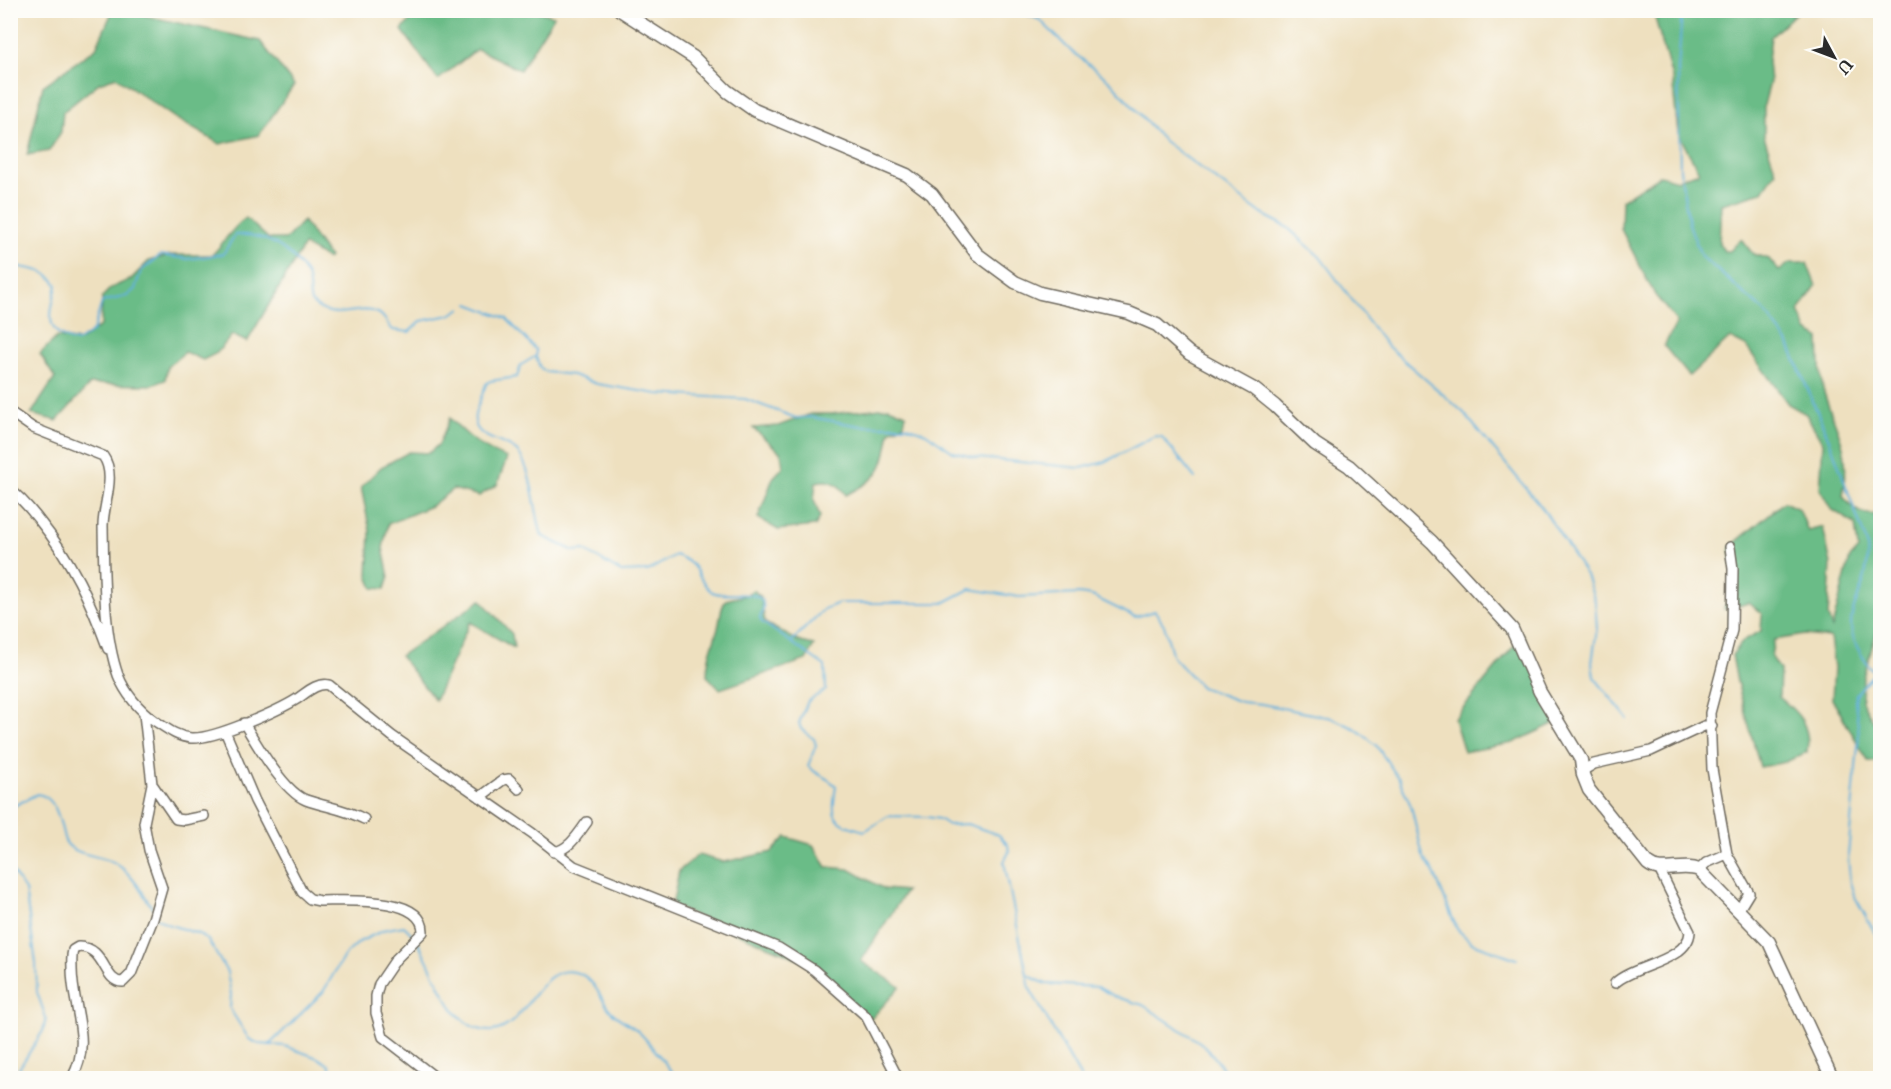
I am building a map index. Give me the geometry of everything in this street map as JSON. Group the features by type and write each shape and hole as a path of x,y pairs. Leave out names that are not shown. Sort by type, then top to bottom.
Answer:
{"street":[{"path":"620,10 693,57 727,91 753,110 907,175 921,184 946,211 970,247 1015,282 1027,289 1065,301 1143,318 1190,354 1254,389 1315,444 1348,466 1431,542 1512,629 1540,692 1578,755 1589,790 1648,864 1659,869 1686,866 1700,870 1768,942 1832,1078"},
{"path":"10,412 33,428 103,456 108,463 110,476 103,524 104,571 113,660"},
{"path":"10,490 28,507 83,584 126,690 144,714 172,732 192,738 225,731 294,701 317,686 328,685 392,736 574,866 606,881 753,937 805,964 836,988 866,1016 898,1078"},
{"path":"1730,547 1734,614 1729,642 1712,701 1712,769 1727,854 1749,893 1738,911"},
{"path":"72,1078 78,1068 83,1047 72,979 74,950 84,946 98,954 112,978 118,983 123,982 130,974 160,903 162,888 144,823 152,784 144,714"},
{"path":"244,723 267,762 302,798 342,808 364,819"},
{"path":"1582,771 1594,764 1651,751 1704,726 1712,726"},
{"path":"225,731 255,801 302,892 320,901 388,903 411,912 419,918 423,932 396,960 383,978 376,996 376,1012 383,1037 436,1078"},
{"path":"480,797 503,780 515,782 519,789"},
{"path":"152,784 176,819 184,820 204,816"},
{"path":"554,852 563,850 570,844 588,822"},
{"path":"1700,870 1727,854"},
{"path":"1615,983 1624,974 1677,953 1690,937 1690,932 1659,869"}],"green space":[{"path":"113,10 135,11 147,16 260,41 294,85 259,135 220,144 175,118 116,77 99,83 63,112 61,132 49,151 27,155 43,86 96,48"},
{"path":"533,10 554,16 520,70 477,49 438,80 402,30 418,11"},
{"path":"1653,11 1798,11 1771,37 1768,61 1770,82 1764,105 1764,136 1776,172 1762,192 1721,204 1719,243 1724,251 1730,251 1741,239 1753,254 1769,259 1779,271 1790,263 1807,263 1816,286 1799,311 1807,331 1819,338 1823,389 1841,440 1846,464 1843,496 1859,511 1880,514 1880,621 1863,677 1862,701 1873,721 1880,722 1880,762 1868,761 1832,699 1834,668 1830,638 1805,635 1774,640 1771,656 1780,670 1779,697 1798,715 1805,727 1807,752 1786,762 1760,767 1732,655 1744,640 1761,631 1762,614 1749,603 1724,609 1734,582 1730,547 1784,502 1799,509 1808,531 1823,527 1831,564 1828,617 1832,628 1850,558 1858,549 1855,524 1831,509 1820,489 1823,443 1806,414 1788,404 1746,346 1730,338 1689,376 1664,346 1677,322 1655,295 1621,229 1622,200 1660,175 1677,180 1699,172 1678,133 1672,78"},
{"path":"246,218 269,239 286,239 303,221 329,257 327,259 304,245 247,342 232,335 217,353 203,360 185,352 168,366 165,380 151,385 90,384 57,421 31,414 55,378 40,354 57,337 80,341 101,325 102,297 111,288 131,279 149,261 170,255 212,255 236,226"},
{"path":"889,407 906,414 904,424 890,431 879,471 867,483 846,495 834,483 816,482 814,500 820,517 815,526 778,530 758,518 773,478 783,467 781,453 753,428 778,426 811,414"},
{"path":"450,418 476,442 507,458 497,485 479,496 453,489 431,506 388,524 383,548 389,577 385,589 373,588 368,576 370,531 361,487 381,467 409,452 429,453 439,444"},
{"path":"753,590 761,597 765,623 800,642 814,645 806,660 720,689 707,676 707,669 722,607 726,600 746,595"},
{"path":"481,600 512,634 514,648 470,622 435,700 400,656"},
{"path":"1523,635 1560,721 1513,743 1464,752 1454,719"},
{"path":"786,837 813,845 827,867 849,869 884,889 906,891 861,961 900,987 870,1020 802,960 672,906 679,871 698,855 724,862 772,852"}],"waterway":[{"path":"1016,10 1040,20 1070,50 1110,81 1164,141 1262,214 1287,227 1320,257 1385,344 1463,412 1544,510 1586,575 1595,601 1597,628 1592,663 1594,677 1628,719"},
{"path":"1682,10 1678,69 1680,170 1689,224 1701,256 1763,310 1788,342 1832,447 1867,544 1867,565 1851,624 1853,639 1862,657 1880,679"},
{"path":"10,264 42,272 52,279 57,285 51,313 53,327 58,333 77,342 93,331 102,302 127,296 135,289 141,271 161,255 188,259 223,254 235,235 257,236 285,250 306,274 311,302 329,312 370,311 380,314 393,330 409,332 421,321 450,315 461,308"},
{"path":"469,304 506,318 536,350 536,356 521,365 517,377 490,381 486,384 475,415 475,424 484,435 507,445 520,455 531,483 542,536 574,551 584,550 621,572 648,571 675,555 690,563 711,591 717,594 746,594 761,600 763,607 760,618 762,622 825,666 826,690 808,701 799,723 801,729 814,739 816,745 808,766 836,786 834,812 840,822 865,831 888,816 927,817 939,819 948,825 967,824 999,835 1008,845 1009,852 1004,862 1030,989 1081,1078"},
{"path":"536,357 540,368 546,372 573,375 597,384 658,394 745,399 796,418 810,417 861,426 907,426 926,433 953,452 977,458 1081,468 1105,462 1155,436 1162,437 1195,478"},
{"path":"792,641 824,609 839,603 943,603 970,589 1019,597 1079,594 1092,596 1135,617 1155,611 1164,625 1173,657 1201,687 1241,702 1332,718 1356,729 1376,745 1399,779 1411,806 1423,856 1434,873 1457,929 1472,943 1517,959"},
{"path":"1875,672 1856,694 1859,734 1848,855 1850,882 1854,895 1880,942"},
{"path":"10,808 37,794 44,796 56,811 67,844 85,854 113,862 125,870 152,908"},
{"path":"10,868 25,890 36,963 37,992 46,1018 43,1031 13,1078"},
{"path":"157,918 167,924 199,934 208,940 227,972 231,994 230,1009 249,1039 259,1044 285,1046 318,1058 329,1065 334,1078"},
{"path":"269,1045 323,992 344,956 359,942 386,929 404,926 414,936"},
{"path":"417,941 455,1011 465,1022 477,1029 492,1031 504,1027 515,1019 543,984 553,976 564,971 578,973 593,984 613,1013 644,1037 677,1078"},
{"path":"1027,975 1046,984 1097,987 1116,997 1143,1005 1201,1043 1230,1078"}]}
